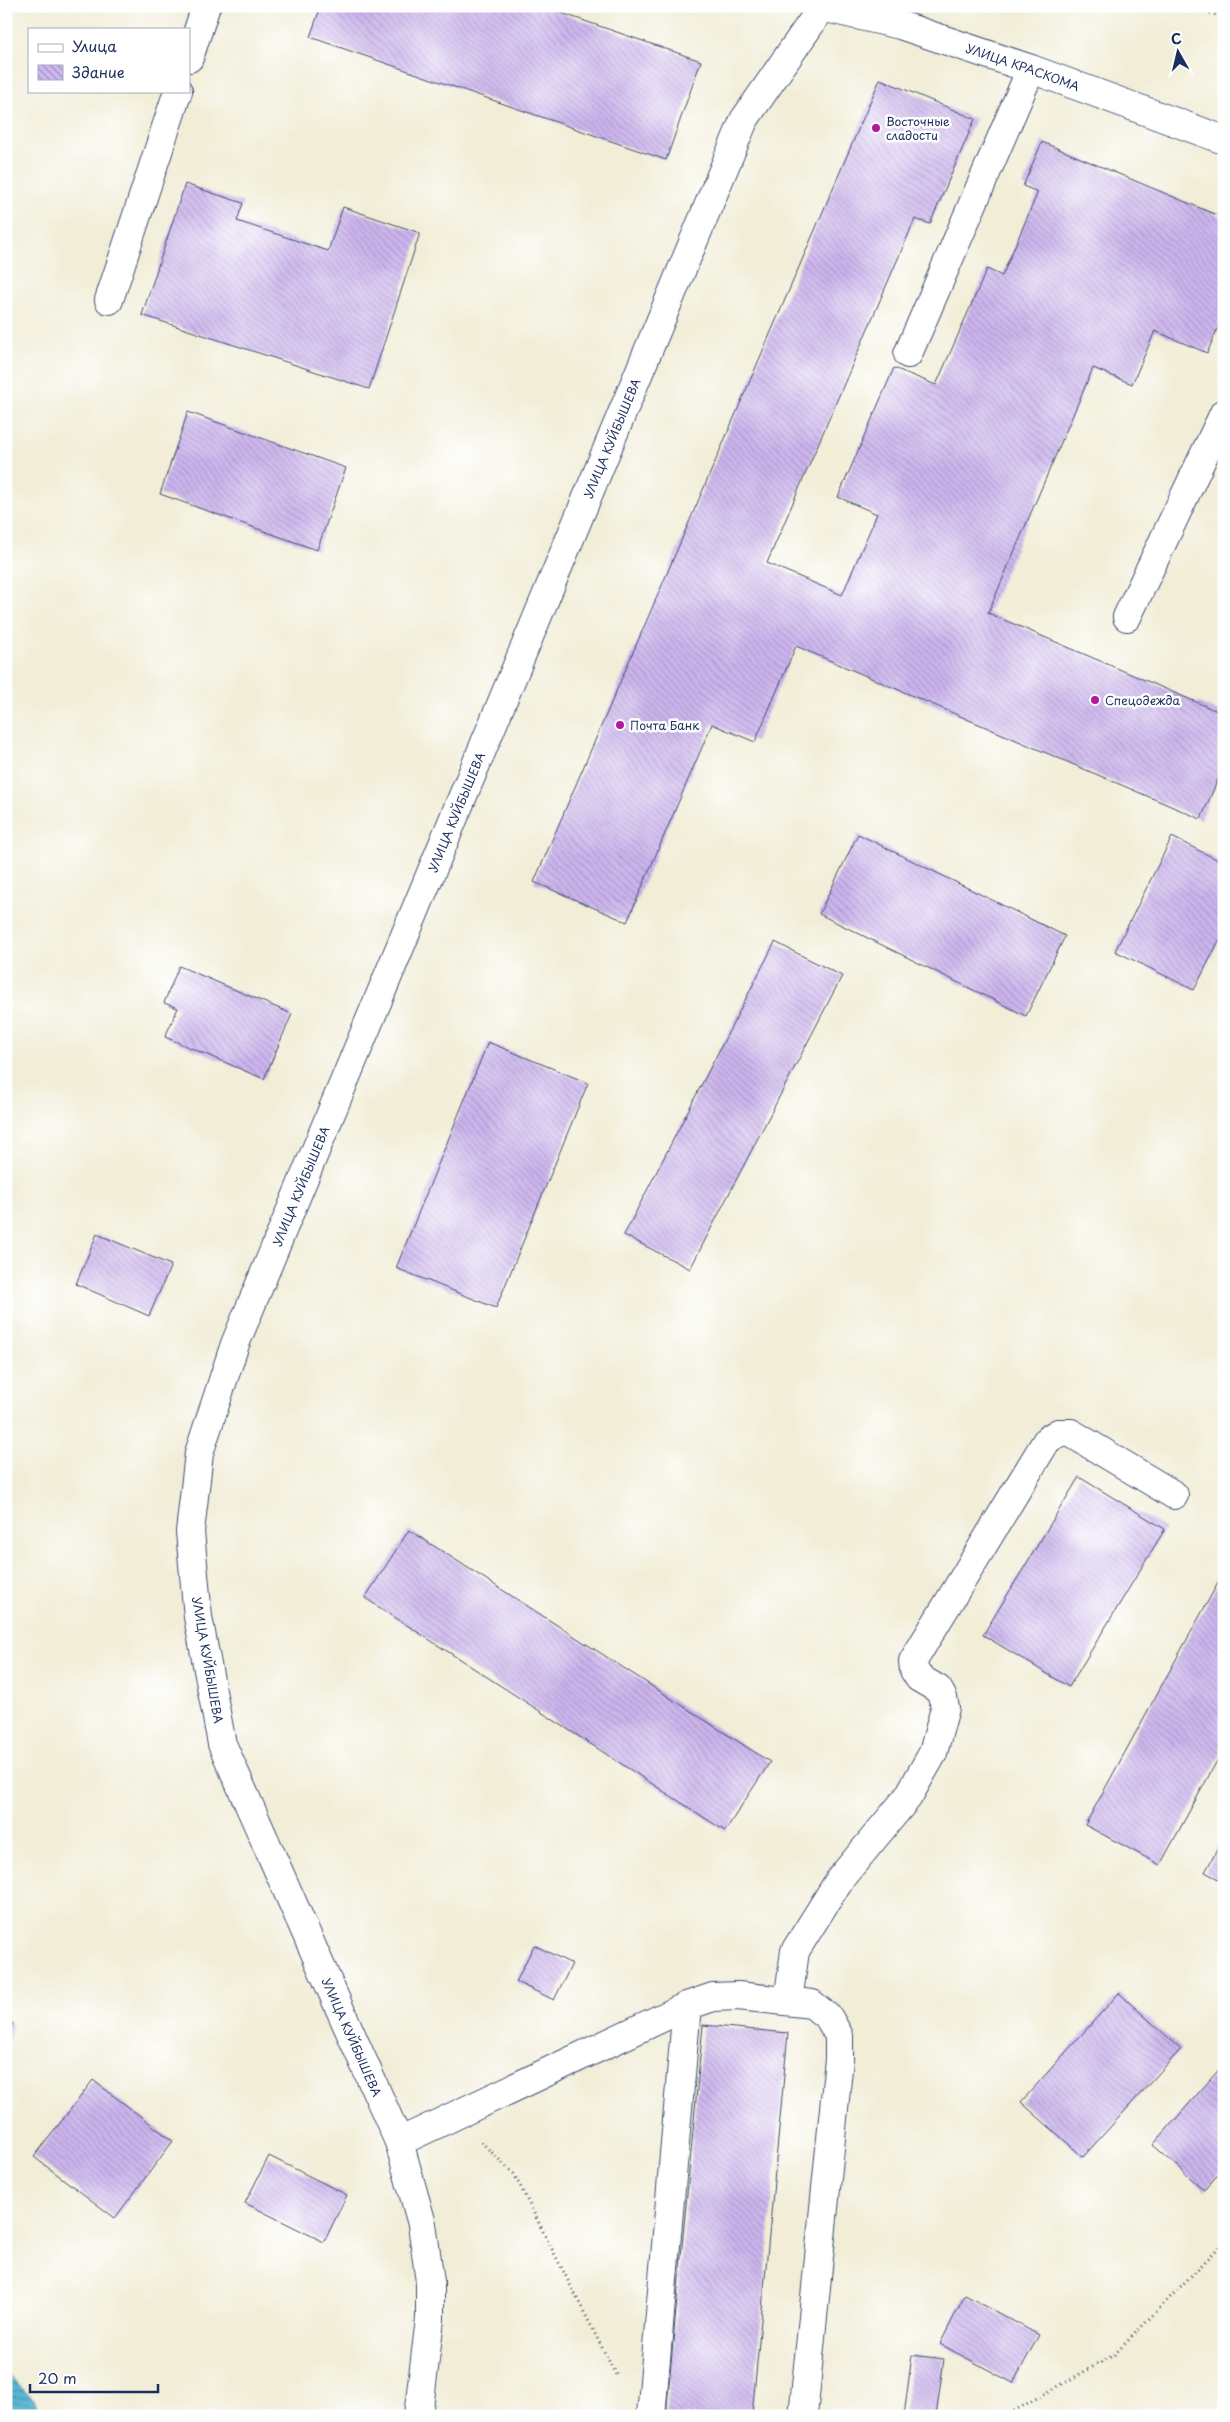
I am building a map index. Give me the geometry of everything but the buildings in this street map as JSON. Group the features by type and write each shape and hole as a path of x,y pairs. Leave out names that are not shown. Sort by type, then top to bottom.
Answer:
{"street":[{"path":"190,55 206,6"},
{"name":"УЛИЦА КРАСКОМА","path":"821,7 900,25 1031,69 1224,140"},
{"name":"УЛИЦА КУЙБЫШЕВА","path":"418,2416 430,2319 430,2282 422,2224 399,2142 222,1744 198,1617 190,1532 199,1453 238,1334 744,120 821,7"},
{"path":"908,354 1031,69"},
{"path":"109,300 178,92"},
{"path":"1127,617 1224,413"},
{"path":"788,2001 795,1951 840,1879 908,1797 933,1753 945,1708 943,1698 938,1689 919,1678 914,1670 914,1661 1047,1440 1058,1433 1071,1433 1174,1495"},
{"path":"399,2142 687,2006 713,1997 738,1996 812,2004 830,2018 838,2036 839,2059 803,2416"},
{"path":"651,2416 687,2006"}],"path":[{"path":"1191,6 1224,18"},
{"path":"453,2116 514,2174 619,2381"},
{"path":"1005,2416 1114,2356 1224,2242"}],"water":[{"path":"6,2374 35,2400 39,2416 6,2416"}],"place":[{"name":"Восточные сладости","path":"876,128"},
{"name":"Спецодежда","path":"1095,700"},
{"name":"Почта Банк","path":"620,725"}]}
